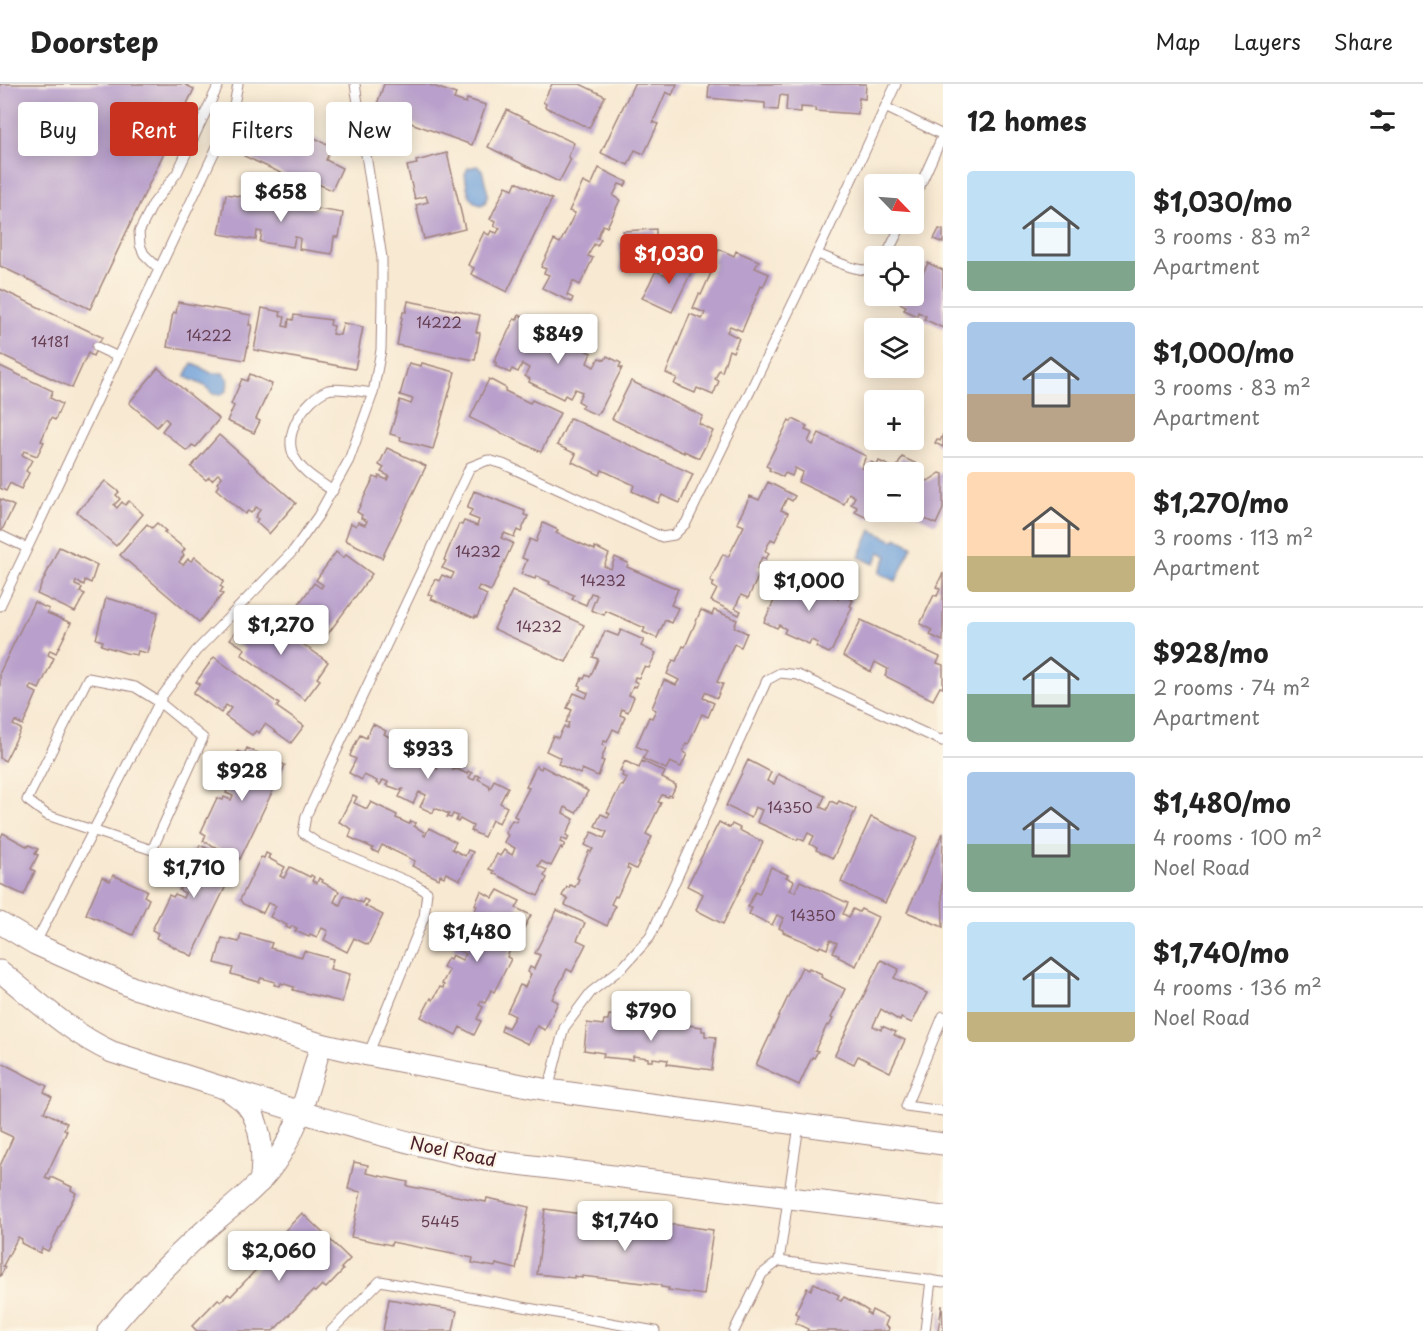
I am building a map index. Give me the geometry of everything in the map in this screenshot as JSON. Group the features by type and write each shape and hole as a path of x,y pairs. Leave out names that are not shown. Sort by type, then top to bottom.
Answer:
{"street":[{"path":"0,923 35,944 134,988 321,1044 548,1090 943,1144"},
{"name":"Noel Road","path":"0,971 72,1030 112,1052 300,1113 429,1148 485,1160 943,1217"},
{"path":"108,1331 168,1265 207,1228 260,1184 281,1154 300,1113 321,1044"},
{"path":"228,1089 247,1105 256,1123 262,1149 260,1184"}],"lane":[{"path":"159,269 144,254 140,245 139,232 153,204 177,173 219,84"},
{"path":"0,606 232,115 237,84"},
{"path":"35,944 159,702 196,651 293,550 333,491 349,460 374,393 381,351 382,258 355,84"},
{"path":"368,1055 424,917 427,892 414,884 319,844 303,833 306,816 470,467 488,460 503,464 662,537 674,535 686,523 817,254 896,84"},
{"path":"885,107 943,135 924,178"},
{"path":"817,254 853,267 864,268"},
{"path":"97,347 118,357"},
{"path":"333,491 303,469 293,456 291,435 299,416 313,399 329,389 374,393"},
{"path":"0,535 27,548"},
{"path":"548,1090 564,1028 591,992 623,967 650,937 767,680 780,673 798,675 942,741 943,739"},
{"path":"88,678 135,687 159,702 203,738 152,850 92,832 47,815 27,800 88,678"},
{"path":"943,1016 906,1106 943,1111"},
{"path":"779,1261 799,1125"},
{"path":"734,1331 762,1274 779,1261 943,1282"},
{"path":"925,1331 930,1280"},
{"path":"331,1331 380,1281 654,1331"}],"water":[{"path":"477,166 482,170 488,194 485,203 481,205 470,197 465,174 468,168"},
{"path":"192,363 211,373 223,373 228,379 227,390 221,395 213,394 205,386 185,377"},
{"path":"871,530 894,541 896,538 912,546 896,581 879,573 887,556 880,552 874,564 859,557"}],"building":[{"path":"0,84 184,84 194,89 188,102 110,102 110,156 162,156 90,309 0,266"},
{"path":"384,84 427,84 456,94 454,99 466,103 467,99 486,105 472,145 412,123 412,102 378,102"},
{"path":"552,84 580,84 605,96 589,128 545,107 546,104 543,102"},
{"path":"634,84 677,84 672,95 666,92 653,122 658,124 644,154 635,150 628,165 601,153"},
{"path":"709,84 866,84 865,99 859,98 858,114 815,111 816,108 801,107 801,112 786,111 787,96 780,95 778,110 765,109 765,103 708,98"},
{"path":"507,110 574,143 568,157 571,159 559,182 488,147"},
{"path":"314,138 326,143 326,160 342,168 332,190 318,184 316,189 244,156 314,156"},
{"path":"447,153 465,229 424,239 416,205 428,202 426,196 415,199 407,166 417,164 416,161"},
{"path":"599,168 627,182 625,186 619,184 613,196 620,200 607,227 603,225 597,238 601,239 597,246 594,244 588,256 593,258 580,285 573,281 567,295 573,298 571,302 542,288 549,275 544,273 546,269 541,267 554,240 560,243 575,213 569,211 583,182 591,186"},
{"path":"516,182 552,199 507,292 471,274 474,268 468,265 484,232 489,235 491,231 497,233 500,228 494,226 496,221 490,219 506,186 513,189"},
{"path":"226,194 343,213 339,237 334,237 332,254 299,249 300,238 295,237 293,247 260,242 262,232 257,231 256,240 219,234"},
{"path":"656,229 656,240 663,239 666,268 621,271 619,242 624,242 623,231"},
{"path":"939,229 943,230 943,243 934,239"},
{"path":"719,249 734,256 736,251 759,261 755,268 769,274 763,287 761,286 742,331 730,326 727,332 739,338 733,352 729,350 722,372 719,370 715,379 719,381 713,395 697,388 695,393 674,384 677,378 666,373 690,314 702,319 705,313 693,308 715,264 713,263"},
{"path":"682,255 696,262 672,312 642,298 656,271 669,277"},
{"path":"928,263 943,270 943,328 924,319 926,316 918,312 917,316 904,310 906,306 924,306 924,271"},
{"path":"0,289 102,337 93,356 88,353 72,388 0,354"},
{"path":"408,301 480,315 476,332 480,333 475,360 397,345 403,312 406,312"},
{"path":"178,302 251,315 249,325 252,325 245,360 167,347 173,312 176,313"},
{"path":"262,308 281,312 280,316 285,317 283,326 288,327 289,319 293,320 294,315 331,320 330,325 334,326 332,334 340,335 343,323 363,327 355,369 254,350"},
{"path":"519,315 534,322 532,326 538,329 534,337 540,340 545,331 552,334 553,331 586,347 585,350 591,353 587,363 594,367 599,358 605,360 607,356 621,363 619,367 622,368 597,415 581,408 583,404 578,401 582,392 575,389 570,398 565,395 563,399 529,382 530,379 525,376 529,368 522,364 518,372 512,369 510,373 495,366 497,363 494,362 514,319 517,320"},
{"path":"409,363 421,366 422,363 455,372 433,449 400,440 401,437 390,434 400,400 411,404 413,399 400,395"},
{"path":"0,366 53,391 50,398 62,404 55,420 51,418 37,456 24,451 22,455 32,460 26,471 29,473 21,489 10,483 6,491 0,488"},
{"path":"158,368 219,419 196,447 192,445 187,451 162,431 169,422 165,418 157,427 129,403"},
{"path":"250,374 272,384 256,419 260,421 254,433 227,421 234,406 231,404 242,379 247,381"},
{"path":"489,379 506,388 505,391 530,403 532,400 560,413 541,452 470,418"},
{"path":"631,381 703,416 699,424 713,431 699,458 612,419"},
{"path":"570,418 693,474 680,503 662,495 658,503 632,491 634,485 602,470 600,475 572,462 576,454 557,445"},
{"path":"793,419 807,426 805,430 812,433 808,442 813,445 819,433 866,456 861,468 864,469 864,516 855,512 857,507 851,504 855,497 849,493 844,504 798,482 803,472 795,468 792,476 785,473 783,477 769,470 770,468 766,466 789,420 791,422"},
{"path":"943,434 943,447 935,443 937,439 940,441"},
{"path":"219,435 296,503 269,534 256,522 258,519 255,517 260,510 256,507 251,513 248,511 245,514 216,489 222,477 218,474 212,480 209,477 206,480 191,467"},
{"path":"387,448 426,466 382,558 345,540 351,523 356,526 358,522 365,525 367,521 357,512 374,477 378,479 379,476 387,480 389,476 381,472 384,468 379,465"},
{"path":"902,457 913,462 900,462"},
{"path":"940,473 943,474 943,509 936,524 924,519 924,479 928,481"},
{"path":"105,481 119,492 116,495 120,499 114,505 117,508 122,502 125,505 129,501 143,514 116,546 77,512"},
{"path":"768,482 795,496 792,501 787,498 781,510 788,513 775,541 771,539 765,551 769,553 766,559 762,557 757,569 761,571 748,598 741,595 735,608 741,611 739,615 711,601 717,589 710,581 723,554 728,557 744,526 737,523 750,496 759,500"},
{"path":"474,491 525,511 524,515 528,516 521,532 517,530 514,537 504,533 501,538 513,543 491,591 479,586 477,590 487,595 475,618 431,599 433,596 428,594 435,579 439,581 442,575 451,579 454,573 442,568 459,524 462,525 464,521 477,526 479,520 469,516 472,510 467,508"},
{"path":"0,499 14,506 0,534"},
{"path":"157,523 166,531 164,532 185,549 179,562 183,565 188,559 191,561 195,557 224,581 220,586 223,588 220,592 223,594 199,622 120,555 147,524 152,528"},
{"path":"543,523 558,530 556,533 609,554 604,566 611,569 615,557 628,563 627,567 678,589 671,605 678,608 671,623 665,620 657,638 643,632 645,628 606,611 604,615 591,610 597,595 591,593 586,605 572,599 574,595 549,584 550,582 536,576 535,579 521,574 527,560 522,558 530,539 536,542"},
{"path":"59,547 97,565 91,583 85,580 84,585 76,581 75,585 82,588 80,592 85,594 75,612 37,594"},
{"path":"336,552 343,558 346,555 372,574 325,638 293,612 314,583 321,588 323,585 316,580"},
{"path":"789,569 801,575 798,581 806,585 808,580 834,592 832,596 838,599 841,594 853,600 850,606 852,607 829,653 816,647 818,643 811,640 809,644 784,633 786,629 779,625 777,628 764,622"},
{"path":"943,573 943,641 930,635 932,630 920,624 934,595 937,596 940,589 936,587"},
{"path":"512,591 584,625 566,662 494,629"},
{"path":"106,598 158,612 147,653 138,651 137,655 126,653 101,645 103,641 96,639"},
{"path":"34,602 49,609 47,613 71,623 56,653 50,650 48,655 54,658 39,689 31,685 29,689 37,693 23,725 15,721 13,725 21,729 5,761 0,758 0,672"},
{"path":"701,610 712,615 714,610 737,620 734,627 747,633 741,647 734,644 717,682 723,684 717,698 705,692 703,698 714,703 708,717 702,714 688,745 686,744 683,752 687,754 681,767 670,762 666,769 643,759 647,751 636,746 649,717 652,718 656,710 652,708 664,680 676,685 679,680 667,674 673,660 676,661 683,646 685,647"},
{"path":"266,618 328,662 317,678 320,680 305,700 241,654 245,649 230,639 244,620 258,630"},
{"path":"861,620 940,657 937,663 943,665 943,688 940,687 933,700 885,676 888,669 875,662 871,672 843,656"},
{"path":"621,630 644,640 641,646 656,653 649,668 644,667 639,678 635,677 634,681 638,683 636,687 633,686 629,695 634,697 628,712 622,709 620,715 625,717 619,732 613,729 607,742 604,741 602,745 606,747 598,776 582,769 580,774 558,764 561,758 546,751 553,736 558,738 564,726 567,728 569,723 566,722 572,710 567,708 574,693 586,698 588,693 579,689 581,686 579,685 586,675 590,677 598,659 593,657 605,631 618,636"},
{"path":"214,657 279,704 277,707 304,726 291,743 265,724 259,733 256,731 252,735 225,716 231,708 226,705 221,713 193,693 200,684 196,682"},
{"path":"373,724 386,731 384,734 396,741 398,737 402,739 399,745 403,747 407,742 410,743 409,746 419,751 420,755 424,747 437,754 431,766 437,769 444,756 457,763 453,770 457,769 467,774 468,771 472,773 469,778 474,780 476,775 480,776 478,779 489,785 490,789 494,780 508,787 500,803 507,807 499,823 492,820 484,837 471,831 473,826 460,819 456,821 458,816 453,814 451,818 447,817 449,814 435,808 433,813 420,807 426,795 419,792 413,804 399,797 403,789 386,785 388,782 383,780 380,785 376,783 377,781 364,775 362,780 349,773 356,759 350,756 351,753 360,735 366,738"},
{"path":"247,748 285,765 240,859 203,841 206,835 201,832 217,798 223,800 224,797 231,800 233,796 226,793 228,788 223,786 238,751 244,754"},
{"path":"748,760 771,772 767,781 774,784 778,774 825,796 820,807 827,810 831,801 837,804 839,801 856,809 833,858 816,850 817,848 810,844 814,836 808,833 804,841 798,838 797,840 757,822 762,810 755,807 751,818 726,806"},
{"path":"625,761 639,768 642,761 665,772 662,778 676,785 671,796 662,795 658,802 661,803 646,834 652,837 636,869 628,865 627,868 630,870 617,897 615,896 611,904 615,906 607,926 565,905 568,899 562,896 567,887 569,888 570,885 575,887 579,879 577,878 589,851 593,849 585,845 592,832 604,838 607,832 595,826 601,814 608,817 610,814 607,812 627,778 622,776 623,773 620,771"},
{"path":"536,766 541,769 542,766 588,791 576,813 565,807 563,813 574,819 566,835 569,837 567,841 562,838 560,842 565,844 551,866 541,861 538,866 547,870 544,876 547,878 538,896 489,869 497,854 500,856 504,850 512,855 515,848 504,842 508,835 505,833 512,820 516,822 518,818 514,816 529,788 526,787"},
{"path":"353,795 357,797 354,803 367,809 371,802 397,815 396,818 409,824 411,821 416,823 414,826 424,832 425,836 429,828 456,842 452,849 465,856 468,850 473,852 460,880 446,873 444,877 440,875 439,879 412,866 415,861 382,845 378,853 372,850 373,848 349,837 352,829 339,822"},
{"path":"871,817 917,838 885,903 841,882"},
{"path":"719,822 730,828 732,824 763,842 723,924 696,910 703,894 687,886"},
{"path":"3,833 28,847 29,845 38,849 35,854 38,855 31,869 35,871 24,895 0,884 0,839"},
{"path":"943,833 942,883 943,927 907,912"},
{"path":"200,845 237,863 192,956 156,938 158,933 152,930 169,895 173,897 175,894 183,898 185,893 179,890 181,887 174,884 191,849 197,852"},
{"path":"266,853 270,855 268,858 285,867 280,876 284,878 290,867 310,877 311,875 314,877 312,881 317,883 319,878 339,891 334,902 340,905 344,895 362,903 364,899 368,901 365,906 383,915 368,945 354,938 347,952 324,940 328,931 322,928 317,937 310,934 309,937 295,931 297,928 292,926 290,929 286,927 287,925 270,917 276,906 268,903 263,913 243,904 240,900 261,857 264,858"},
{"path":"771,867 788,875 786,877 794,881 790,890 795,892 800,881 848,903 843,914 849,917 853,909 859,912 861,909 878,917 856,966 833,952 837,943 830,940 827,949 820,946 819,948 783,932 779,928 784,918 777,915 772,925 749,914 752,908 748,907 755,892 759,894"},
{"path":"113,875 147,890 144,896 149,899 133,935 86,914 102,877 110,881"},
{"path":"498,890 520,901 516,908 531,915 524,928 520,926 515,935 518,936 516,940 512,937 510,942 513,943 507,957 511,959 494,992 491,990 485,1003 481,1001 479,1005 483,1007 477,1019 481,1021 474,1035 460,1027 456,1035 421,1017 431,998 433,1000 440,987 443,988 442,984 449,970 443,967 448,958 450,959 452,955 462,960 466,954 453,948 460,933 464,936 469,927 467,926 477,906 475,905 481,891 493,898"},
{"path":"557,910 585,923 577,940 586,944 572,972 567,969 552,999 558,1002 545,1030 537,1026 528,1044 501,1031 503,1025 508,1028 515,1016 507,1012 520,985 525,987 531,974 528,972 530,967 534,969 540,955 535,953"},
{"path":"241,934 272,943 270,948 302,957 304,951 333,959 330,969 350,974 342,1002 293,990 294,987 281,983 280,986 274,985 275,982 261,978 259,982 231,974 233,968 215,963 222,938 239,942"},
{"path":"881,960 899,969 894,978 927,993 912,1023 901,1018 900,1021 881,1009 873,1026 881,1030 882,1026 896,1032 894,1035 905,1040 890,1072 858,1056 854,1064 835,1055"},
{"path":"802,967 822,974 821,977 845,989 831,1018 833,1019 829,1026 827,1025 815,1050 818,1051 814,1058 812,1057 799,1085 756,1065"},
{"path":"609,1015 638,1018 637,1025 672,1029 672,1023 702,1027 705,1036 716,1037 712,1070 667,1064 668,1060 653,1058 653,1061 648,1061 648,1058 633,1056 633,1060 603,1057 604,1053 584,1050 587,1023 603,1025"},
{"path":"0,1062 47,1086 44,1092 52,1097 44,1112 67,1123 64,1129 67,1131 45,1178 50,1180 51,1177 72,1187 71,1190 76,1193 48,1251 42,1248 40,1253 21,1243 22,1239 18,1237 0,1277 0,1166 13,1137 0,1131"},
{"path":"354,1162 368,1165 366,1173 408,1182 407,1186 486,1202 487,1198 529,1207 516,1269 496,1264 495,1267 472,1263 473,1258 392,1242 391,1245 351,1237 361,1192 348,1189"},
{"path":"545,1209 589,1215 588,1219 668,1229 668,1225 676,1225 713,1230 704,1295 668,1290 669,1288 661,1287 661,1285 582,1276 582,1278 574,1276 574,1278 537,1274"},
{"path":"302,1213 350,1259 341,1268 343,1270 326,1288 322,1285 315,1292 313,1291 273,1331 197,1331 192,1326 218,1299 221,1301 228,1294 231,1296 274,1251 272,1248 278,1242 276,1240"},
{"path":"814,1283 839,1295 837,1299 841,1301 844,1297 857,1304 870,1315 872,1310 888,1318 885,1326 889,1328 888,1331 807,1331 808,1329 795,1323 799,1315 795,1313 807,1288 811,1290"},
{"path":"389,1299 457,1311 453,1331 383,1331"},
{"path":"942,1305 943,1331 938,1331"}]}
